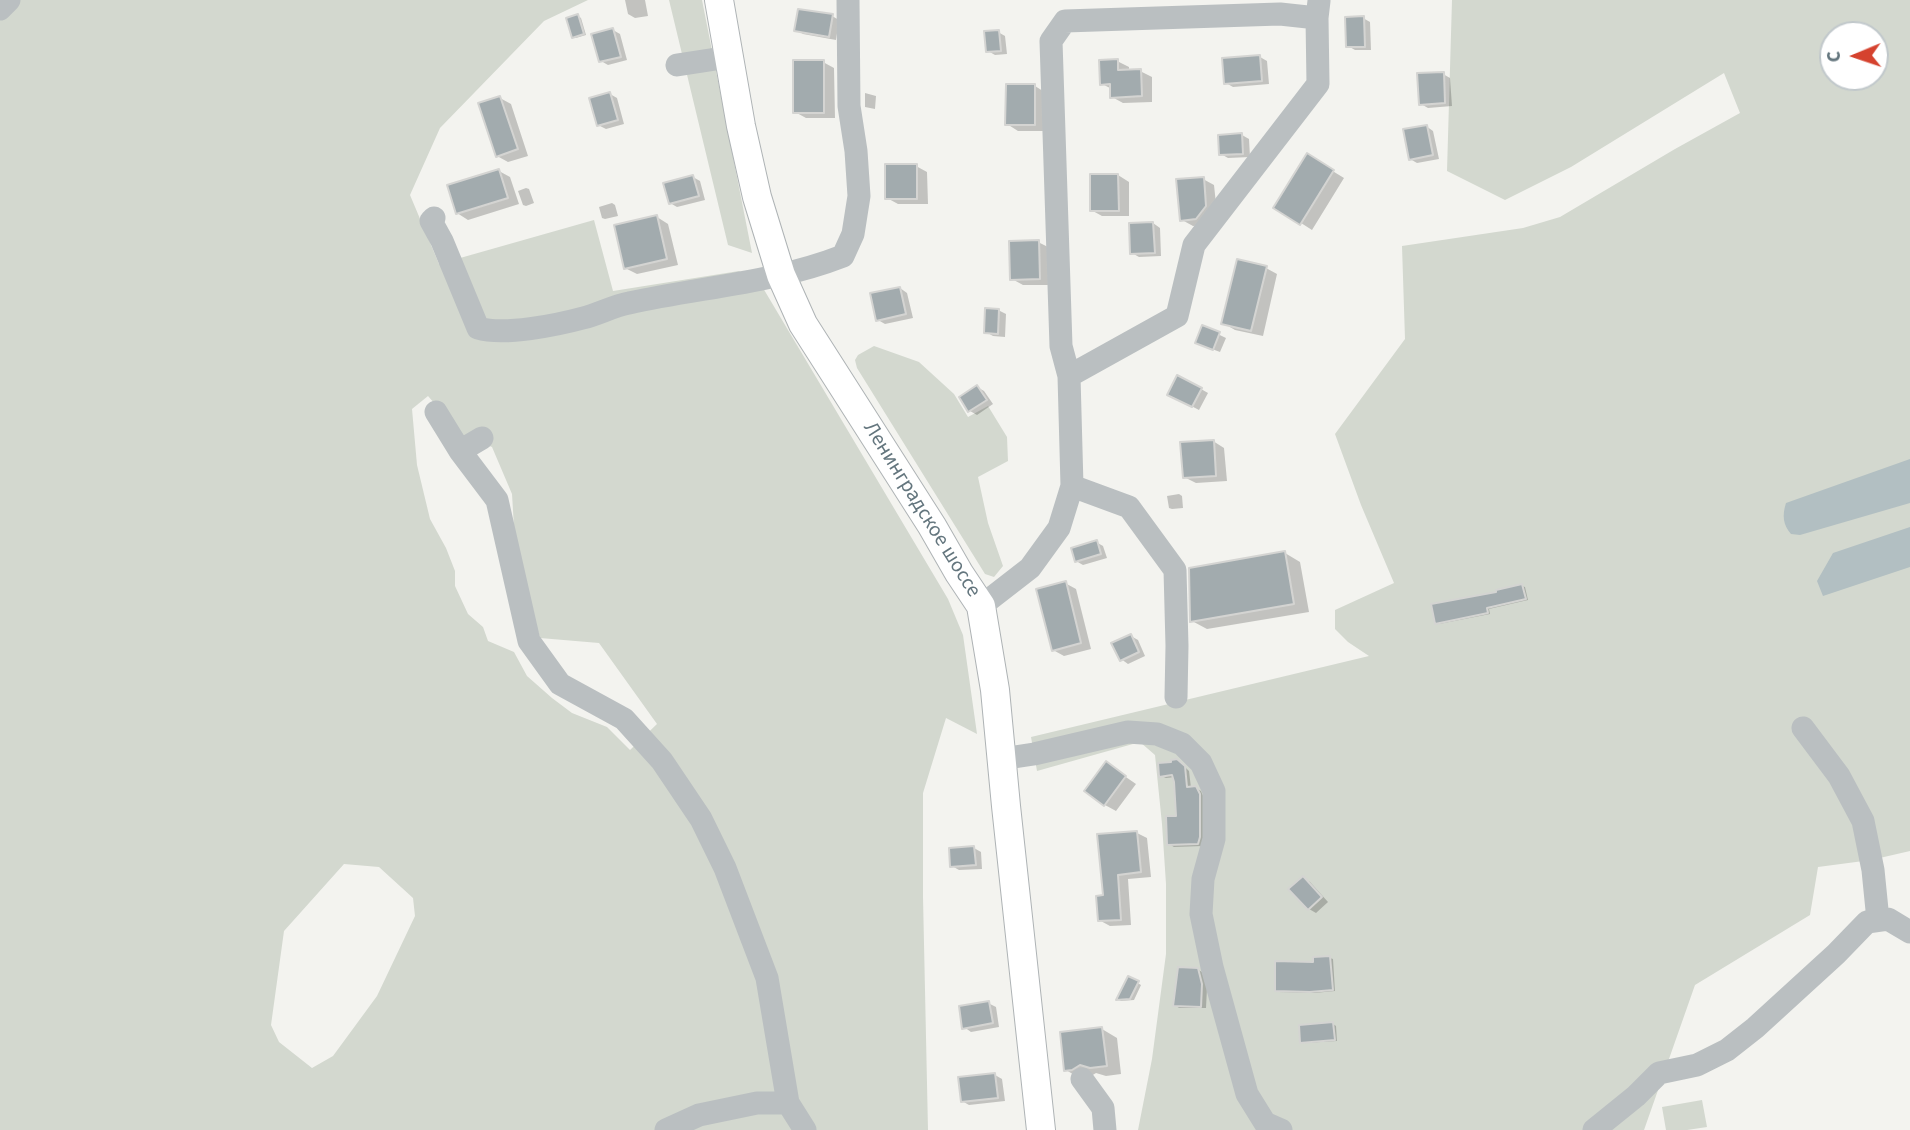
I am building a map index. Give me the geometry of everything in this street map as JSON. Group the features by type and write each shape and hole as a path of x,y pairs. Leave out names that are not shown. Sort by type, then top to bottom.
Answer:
{"main road":[{"name":"Ленинградское шоссе","path":"719,0 741,126 757,197 781,275 803,324 981,606 995,690 1041,1130"}],"street":[{"path":"0,9 9,0"},
{"path":"435,218 431,221 478,328 491,332 521,330 582,318 627,303 781,275 821,265 843,256 853,234 859,196 849,106 848,0"},
{"path":"981,606 1030,568 1059,528 1072,486 1069,376 1061,346 1051,41 1065,21 1280,14 1318,9 1318,84 1195,245 1177,316 1069,376"},
{"path":"677,65 729,57"},
{"path":"436,412 460,451 497,500 530,641 560,684 624,719 662,761 701,819 725,868 767,978 788,1102 805,1130"},
{"path":"460,451 482,438"},
{"path":"1072,486 1129,507 1175,570 1178,646 1176,697"},
{"path":"1803,728 1839,776 1863,821 1873,870 1878,920"},
{"path":"1001,759 1128,732 1157,734 1182,744 1201,763 1214,791 1214,839 1203,878 1201,914 1212,967 1247,1094 1265,1123 1281,1130"},
{"path":"1594,1130 1636,1096 1659,1073 1698,1065 1727,1050 1836,954 1867,922 1888,919 1910,932"},
{"path":"1082,1079 1103,1108 1105,1130"},
{"path":"666,1130 699,1115 757,1103 788,1102"}],"shaded area":[{"path":"0,0 588,0 544,21 440,128 410,195 439,264 594,220 613,291 739,271 763,288 948,599 963,635 977,734 946,718 923,793 928,1130 0,1130","holes":["428,396 462,435 492,447 512,494 516,560 540,638 599,643 657,724 630,750 607,727 572,713 552,698 527,676 514,652 488,641 483,627 468,614 455,586 455,571 446,548 430,519 417,465 412,409","344,864 379,867 413,898 415,916 377,996 333,1056 312,1068 279,1042 271,1025 284,931"]},
{"path":"669,0 702,0 752,253 728,245"},
{"path":"1452,0 1910,0 1910,851 1871,860 1818,867 1810,915 1695,985 1644,1130 1138,1130 1152,1059 1166,954 1166,884 1155,755 1140,742 1037,771 1031,737 1369,656 1335,629 1335,610 1394,583 1335,434 1405,339 1402,246 1523,228 1560,217 1740,113 1724,73 1571,167 1505,200 1447,171"},
{"path":"874,346 919,362 954,394 968,417 988,406 1007,437 1008,461 978,477 988,523 1003,566 994,577 985,574 857,368 855,360 858,355"},
{"path":"1910,459 1910,503 1800,535 1791,534 1786,527 1786,503"},
{"path":"1910,527 1910,567 1823,596 1817,581 1833,553"},
{"path":"1702,1100 1707,1127 1666,1130 1662,1107"}],"building":[{"path":"798,9 833,14 829,37 794,31"},
{"path":"578,14 584,34 572,38 566,18"},
{"path":"1364,16 1365,47 1346,47 1345,17"},
{"path":"613,28 621,57 599,62 591,34"},
{"path":"999,30 1001,51 986,52 984,31"},
{"path":"1260,55 1262,81 1224,84 1222,58"},
{"path":"1118,59 1118,70 1141,69 1142,96 1110,98 1110,84 1100,85 1099,60"},
{"path":"793,60 824,60 824,113 793,113"},
{"path":"1444,72 1445,103 1419,105 1417,73"},
{"path":"1006,84 1035,84 1035,125 1005,125"},
{"path":"610,92 618,120 597,126 589,98"},
{"path":"500,96 518,149 496,157 478,103"},
{"path":"1427,125 1433,155 1409,160 1403,129"},
{"path":"1242,133 1243,154 1219,155 1218,135"},
{"path":"1307,153 1334,170 1300,225 1273,208"},
{"path":"885,164 917,164 917,199 885,199"},
{"path":"499,169 508,198 456,214 447,185"},
{"path":"1090,174 1118,174 1119,211 1090,211"},
{"path":"693,175 699,196 669,204 663,183"},
{"path":"1204,177 1206,206 1196,219 1180,221 1176,179"},
{"path":"657,215 667,259 624,269 614,225"},
{"path":"1153,222 1155,253 1130,254 1129,223"},
{"path":"1039,240 1040,279 1010,280 1009,241"},
{"path":"1237,259 1267,266 1251,331 1221,324"},
{"path":"900,287 906,314 876,321 870,293"},
{"path":"985,308 999,309 998,334 984,333"},
{"path":"1202,325 1220,332 1213,350 1195,343"},
{"path":"1177,375 1202,388 1192,407 1167,395"},
{"path":"977,385 987,400 968,412 959,397"},
{"path":"1214,440 1216,476 1183,478 1180,442"},
{"path":"1097,540 1101,554 1075,562 1071,548"},
{"path":"1285,551 1294,604 1190,622 1189,568"},
{"path":"1066,581 1081,643 1052,651 1036,589"},
{"path":"1522,584 1526,599 1487,608 1488,613 1435,624 1431,604 1496,592"},
{"path":"1131,634 1139,652 1120,661 1111,643"},
{"path":"1177,759 1185,766 1187,787 1196,786 1200,794 1198,844 1167,845 1166,816 1176,816 1174,782 1172,775 1159,777 1158,763"},
{"path":"1106,761 1126,776 1104,806 1084,791"},
{"path":"1137,831 1141,872 1118,875 1121,920 1098,921 1096,896 1103,895 1097,834"},
{"path":"974,846 976,865 950,867 949,848"},
{"path":"1303,876 1322,897 1308,910 1288,889"},
{"path":"1330,956 1333,990 1275,991 1275,961 1313,962 1313,957"},
{"path":"1178,967 1198,968 1202,984 1201,1007 1173,1006"},
{"path":"1128,976 1139,981 1130,999 1116,1000"},
{"path":"989,1001 993,1023 962,1029 959,1006"},
{"path":"1333,1022 1335,1040 1300,1043 1299,1025"},
{"path":"1102,1027 1107,1066 1090,1068 1080,1065 1064,1071 1060,1032"},
{"path":"995,1073 998,1098 961,1102 958,1077"}]}
